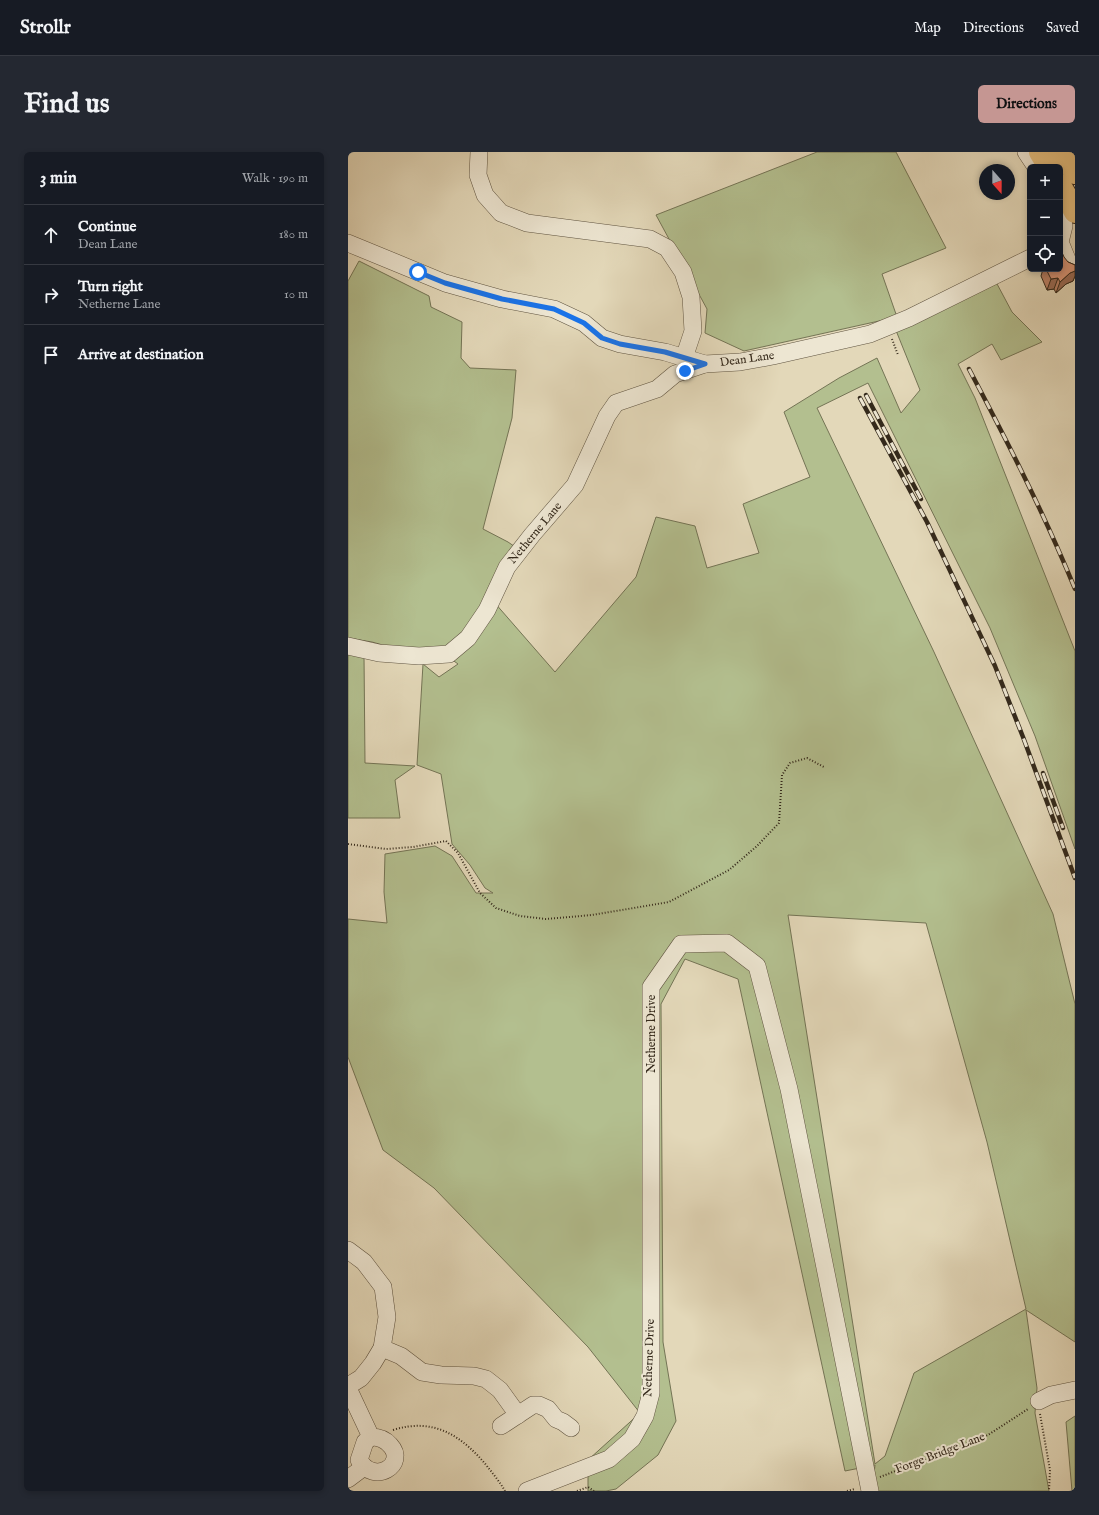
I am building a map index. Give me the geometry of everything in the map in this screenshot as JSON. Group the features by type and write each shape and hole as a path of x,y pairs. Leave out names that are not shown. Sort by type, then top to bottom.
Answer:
{"highway":[{"path":"1040,152 1048,164"},
{"path":"1062,152 1065,195"}],"street":[{"path":"479,152 478,175 485,195 501,213 527,222 650,239 667,248 683,272 691,297 693,331 684,358"},
{"path":"1026,152 1034,164"},
{"path":"1062,236 1064,226 1065,195"},
{"path":"1063,240 1075,234"},
{"name":"Dean Lane","path":"348,243 445,283 502,299 554,309 584,323 602,338 620,344 665,352 705,364 740,362 870,334 909,318 1027,259"},
{"path":"1063,249 1069,264 1075,267"},
{"name":"Netherne Lane","path":"348,646 387,654 419,656 449,654 468,638 487,610 507,568 532,535 575,485 607,416 616,403 657,389 675,374 705,364"},
{"name":"Netherne Drive","path":"527,1491 609,1459 632,1439 644,1416 651,1393 651,987 681,944 727,944 757,966 789,1090 869,1486"},
{"path":"348,1250 364,1262 383,1287 387,1317 382,1348 361,1378 348,1387 377,1438"},
{"path":"382,1348 401,1356 422,1372 441,1375 474,1376 486,1379 500,1390 518,1415"},
{"path":"1039,1401 1051,1395 1075,1390"},
{"path":"501,1426 533,1405 539,1405 548,1409 556,1419 567,1420"},
{"path":"377,1438 387,1441 396,1454 394,1462 388,1469 380,1472 373,1472 364,1467 360,1460 365,1442 377,1438"},
{"path":"352,1483 364,1467"}],"path":[{"path":"348,844 386,849 413,847 446,841 458,853 480,893 496,908 520,916 546,919 592,915 669,902 729,870 757,846 779,823 782,775 790,763 807,758 824,767"},
{"path":"1039,1401 1050,1470 1049,1491"},
{"name":"Forge Bridge Lane","path":"869,1486 988,1435 1039,1401"},
{"path":"377,1438 407,1427 428,1427 449,1433 476,1453 506,1491"},
{"path":"577,1491 588,1487 594,1491"}],"green space":[{"path":"817,152 896,152 946,248 882,274 897,317 744,351 705,333 707,309 656,215"},
{"path":"359,261 429,296 431,307 462,322 461,358 470,368 516,370 512,418 483,529 508,542 524,553 494,602 555,672 636,577 656,517 695,526 707,568 759,553 743,504 810,477 784,412 839,378 877,358 901,413 920,390 895,328 996,282 1012,312 1042,342 1001,360 992,344 958,364 975,398 1075,651 1075,849 1035,736 990,628 868,383 817,408 934,652 1053,914 1075,1004 1075,1342 1026,1310 1037,1388 1035,1413 1049,1491 878,1491 874,1474 875,1465 845,1471 738,979 685,959 661,1004 663,1342 676,1421 658,1455 616,1489 606,1491 588,1491 588,1460 640,1413 588,1347 434,1188 383,1150 348,1057 348,919 387,923 384,892 385,854 435,846 452,856 476,893 493,893 485,888 470,865 452,844 441,774 417,765 423,664 439,677 458,664 443,653 415,654 372,642 348,638 348,281","holes":["788,915 926,923 987,1142 1026,1309 914,1373 885,1456 875,1464"]},
{"path":"348,653 364,656 365,763 415,766 395,780 400,818 348,818"},
{"path":"1075,1416 1075,1491 1072,1491 1066,1422"}],"building":[{"path":"1063,255 1068,262 1075,265 1075,271 1070,273 1060,282 1058,278 1051,279 1048,272 1063,272"}],"railway":[{"path":"969,369 1025,478 1075,589"},
{"path":"866,395 921,499"},
{"path":"860,398 927,522 995,666 1075,878"},
{"path":"1043,773 1063,828"}],"route":[{"path":"418,272 445,283 502,299 554,309 584,323 602,338 620,344 665,352 705,364 685,371"}]}
